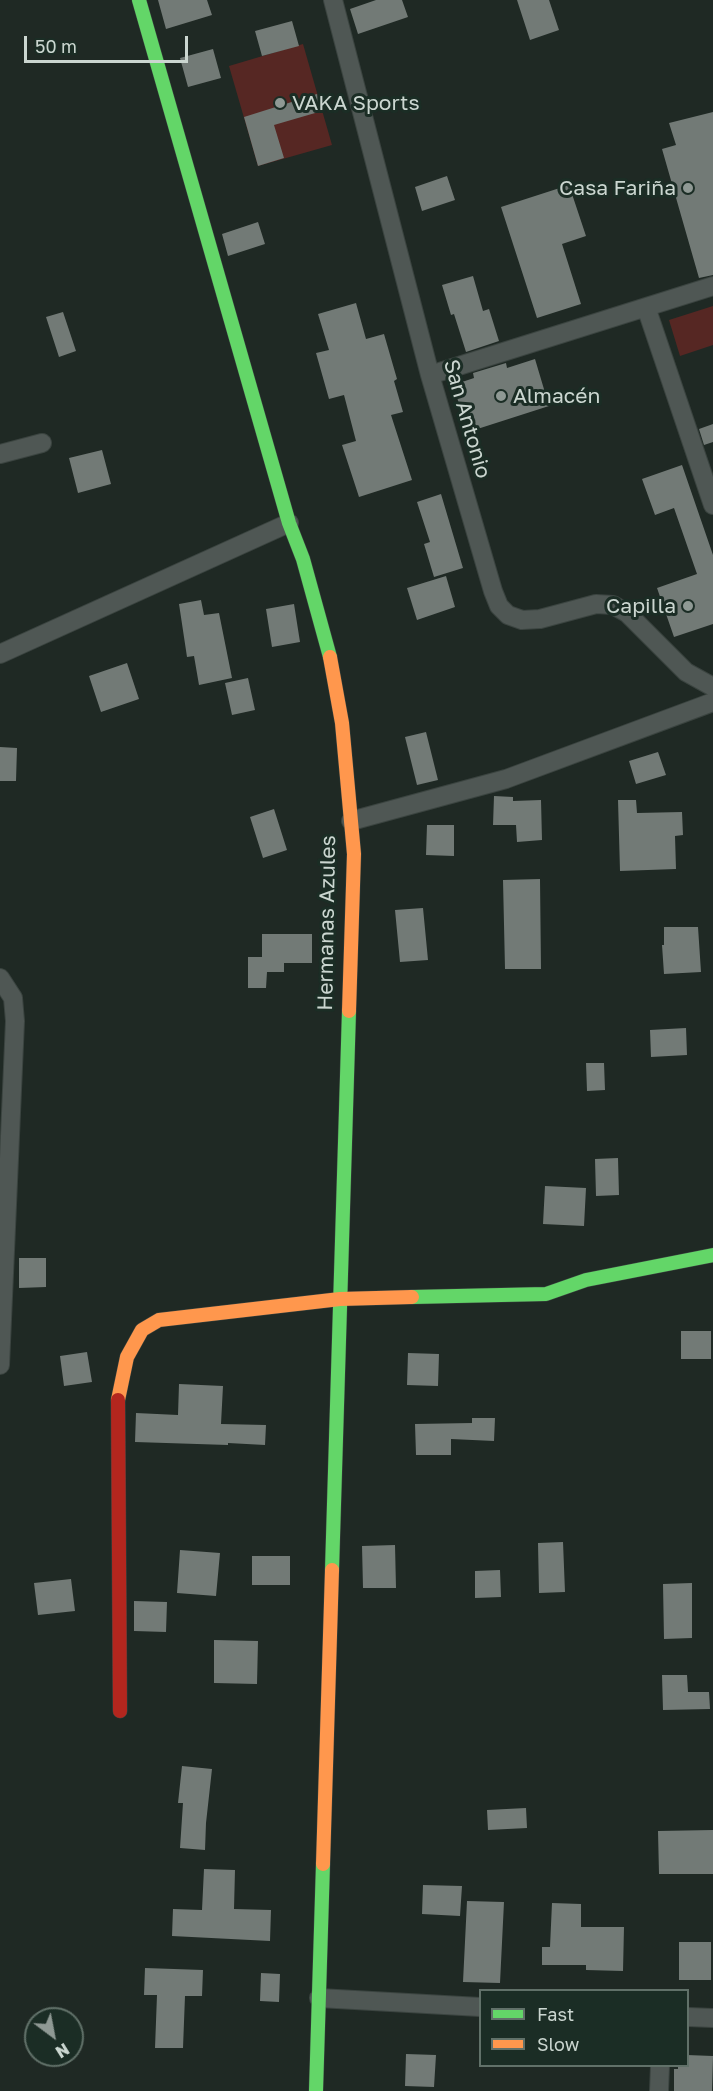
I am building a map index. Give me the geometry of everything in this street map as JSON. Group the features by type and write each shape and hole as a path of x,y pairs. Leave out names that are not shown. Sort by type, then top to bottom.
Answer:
{"street":[{"path":"139,0 289,523 303,559 329,654 342,723 351,821"},
{"name":"San Antonio","path":"333,0 430,375 493,591 500,606 508,615 522,620 540,619 596,604 613,605 627,613 686,672 711,683"},
{"path":"430,375 713,286"},
{"path":"646,307 713,505"},
{"path":"0,454 42,443"},
{"path":"0,654 289,523"},
{"name":"Hermanas Azules","path":"316,2091 354,854 351,821 506,779 713,702"},
{"path":"0,978 13,998 15,1021 0,1365"},
{"path":"120,1711 118,1394 127,1358 142,1330 159,1320 339,1299 546,1294 586,1280 713,1255"},
{"path":"319,1998 479,2007"},
{"path":"689,2017 713,2018"},
{"path":"659,2091 660,2067"}],"shaded area":[{"name":"VAKA Sports","path":"303,44 332,145 258,166 229,66"},
{"path":"713,306 713,345 680,356 669,320"}],"building":[{"path":"158,0 207,0 212,15 166,29"},
{"path":"376,0 402,0 408,17 358,34 350,9"},
{"path":"517,0 549,0 559,30 530,40"},
{"path":"292,21 299,46 262,56 255,31"},
{"path":"213,49 221,78 188,87 180,58"},
{"name":"VAKA Sports","path":"317,94 322,111 274,125 284,158 258,166 244,117"},
{"name":"Casa Fariña","path":"713,112 713,275 699,278 662,149 676,145 669,123"},
{"path":"447,176 455,200 422,211 415,187"},
{"path":"569,185 586,236 562,244 581,304 537,318 501,207"},
{"path":"258,222 265,244 228,256 222,234"},
{"path":"473,276 483,311 489,309 499,341 466,352 442,285"},
{"path":"356,303 366,339 384,334 397,379 394,381 403,412 391,415 412,480 359,497 342,445 356,441 344,395 329,399 316,353 329,350 318,314"},
{"path":"63,312 76,351 59,357 46,317"},
{"name":"Almacén","path":"535,359 549,406 468,432 453,385 474,378 473,373 506,363 507,368"},
{"path":"713,424 713,442 704,445 699,429"},
{"path":"102,450 111,484 78,493 69,458"},
{"path":"682,465 713,555 713,624 674,637 657,588 697,574 674,508 655,515 642,479"},
{"path":"441,494 463,568 434,577 424,544 430,542 417,502"},
{"path":"446,576 455,607 417,620 407,588"},
{"path":"201,600 204,615 219,613 232,678 199,685 194,656 187,657 179,604"},
{"path":"294,604 300,642 272,647 266,609"},
{"path":"127,663 139,699 101,712 89,676"},
{"path":"248,678 255,710 232,715 225,683"},
{"path":"426,732 438,780 417,785 405,737"},
{"path":"0,747 17,748 16,781 0,781"},
{"path":"658,752 666,775 636,784 629,761"},
{"path":"494,796 513,797 513,801 541,800 542,840 517,842 516,825 493,825"},
{"path":"618,800 636,800 637,813 682,812 683,835 675,836 676,869 620,871"},
{"path":"274,809 287,850 263,858 250,817"},
{"path":"427,825 454,825 454,856 426,855"},
{"path":"540,879 541,969 505,969 503,880"},
{"path":"423,908 428,960 400,962 395,910"},
{"path":"664,927 698,927 701,972 664,974 662,945 664,945"},
{"path":"262,934 312,934 312,963 284,963 284,972 267,972 266,988 248,988 248,957 262,957"},
{"path":"686,1028 687,1055 651,1057 650,1030"},
{"path":"586,1063 604,1063 605,1090 587,1091"},
{"path":"618,1158 619,1195 596,1196 595,1159"},
{"path":"545,1186 586,1188 584,1226 543,1224"},
{"path":"19,1258 46,1258 46,1287 19,1288"},
{"path":"681,1331 711,1331 711,1359 681,1359"},
{"path":"87,1352 92,1382 64,1386 60,1356"},
{"path":"408,1353 439,1354 438,1386 407,1385"},
{"path":"179,1384 223,1386 221,1424 266,1425 265,1445 135,1442 136,1413 178,1415"},
{"path":"472,1418 495,1418 494,1441 451,1439 451,1455 416,1455 415,1424 472,1423"},
{"path":"563,1542 565,1592 539,1593 538,1543"},
{"path":"395,1545 396,1588 363,1588 362,1546"},
{"path":"180,1550 220,1553 216,1596 177,1593"},
{"path":"252,1556 290,1556 290,1585 252,1585"},
{"path":"500,1570 501,1597 475,1598 475,1571"},
{"path":"71,1579 75,1611 38,1615 34,1583"},
{"path":"692,1583 692,1638 664,1639 663,1584"},
{"path":"134,1601 167,1602 166,1632 134,1631"},
{"path":"214,1640 258,1641 257,1684 214,1683"},
{"path":"662,1675 687,1675 688,1692 709,1692 710,1709 663,1710"},
{"path":"182,1766 212,1769 205,1850 180,1848 183,1803 178,1803"},
{"path":"526,1808 527,1828 488,1830 487,1810"},
{"path":"713,1830 713,1874 659,1874 658,1831"},
{"path":"204,1869 235,1870 234,1909 271,1910 270,1941 172,1936 173,1909 202,1910"},
{"path":"423,1885 462,1886 460,1916 422,1914"},
{"path":"467,1901 504,1902 500,1983 463,1982"},
{"path":"552,1903 581,1904 581,1927 624,1927 623,1971 586,1970 586,1965 542,1965 542,1947 550,1947"},
{"path":"679,1942 711,1942 711,1980 679,1980"},
{"path":"145,1968 203,1970 202,1996 185,1996 183,2048 155,2048 157,1995 144,1995"},
{"path":"261,1973 280,1974 279,2002 260,2001"},
{"path":"406,2054 436,2055 434,2087 405,2086"},
{"path":"689,2055 713,2056 712,2091 674,2091 674,2069 678,2067 689,2067"}],"traffic: fast":[{"path":"139,0 289,523 303,559 330,657"},
{"path":"332,1570 349,1011"},
{"path":"412,1297 546,1294 586,1280 713,1255"},
{"path":"316,2091 323,1864"}],"traffic: slow":[{"path":"330,657 342,723 354,854 349,1011"},
{"path":"118,1400 127,1357 142,1330 159,1320 340,1299 412,1297"},
{"path":"323,1864 332,1570"}],"traffic: jam":[{"path":"118,1400 120,1711"}],"place":[{"name":"VAKA Sports","path":"280,103"},
{"name":"Casa Fariña","path":"688,188"},
{"name":"Almacén","path":"501,396"},
{"name":"Capilla","path":"688,606"}]}
